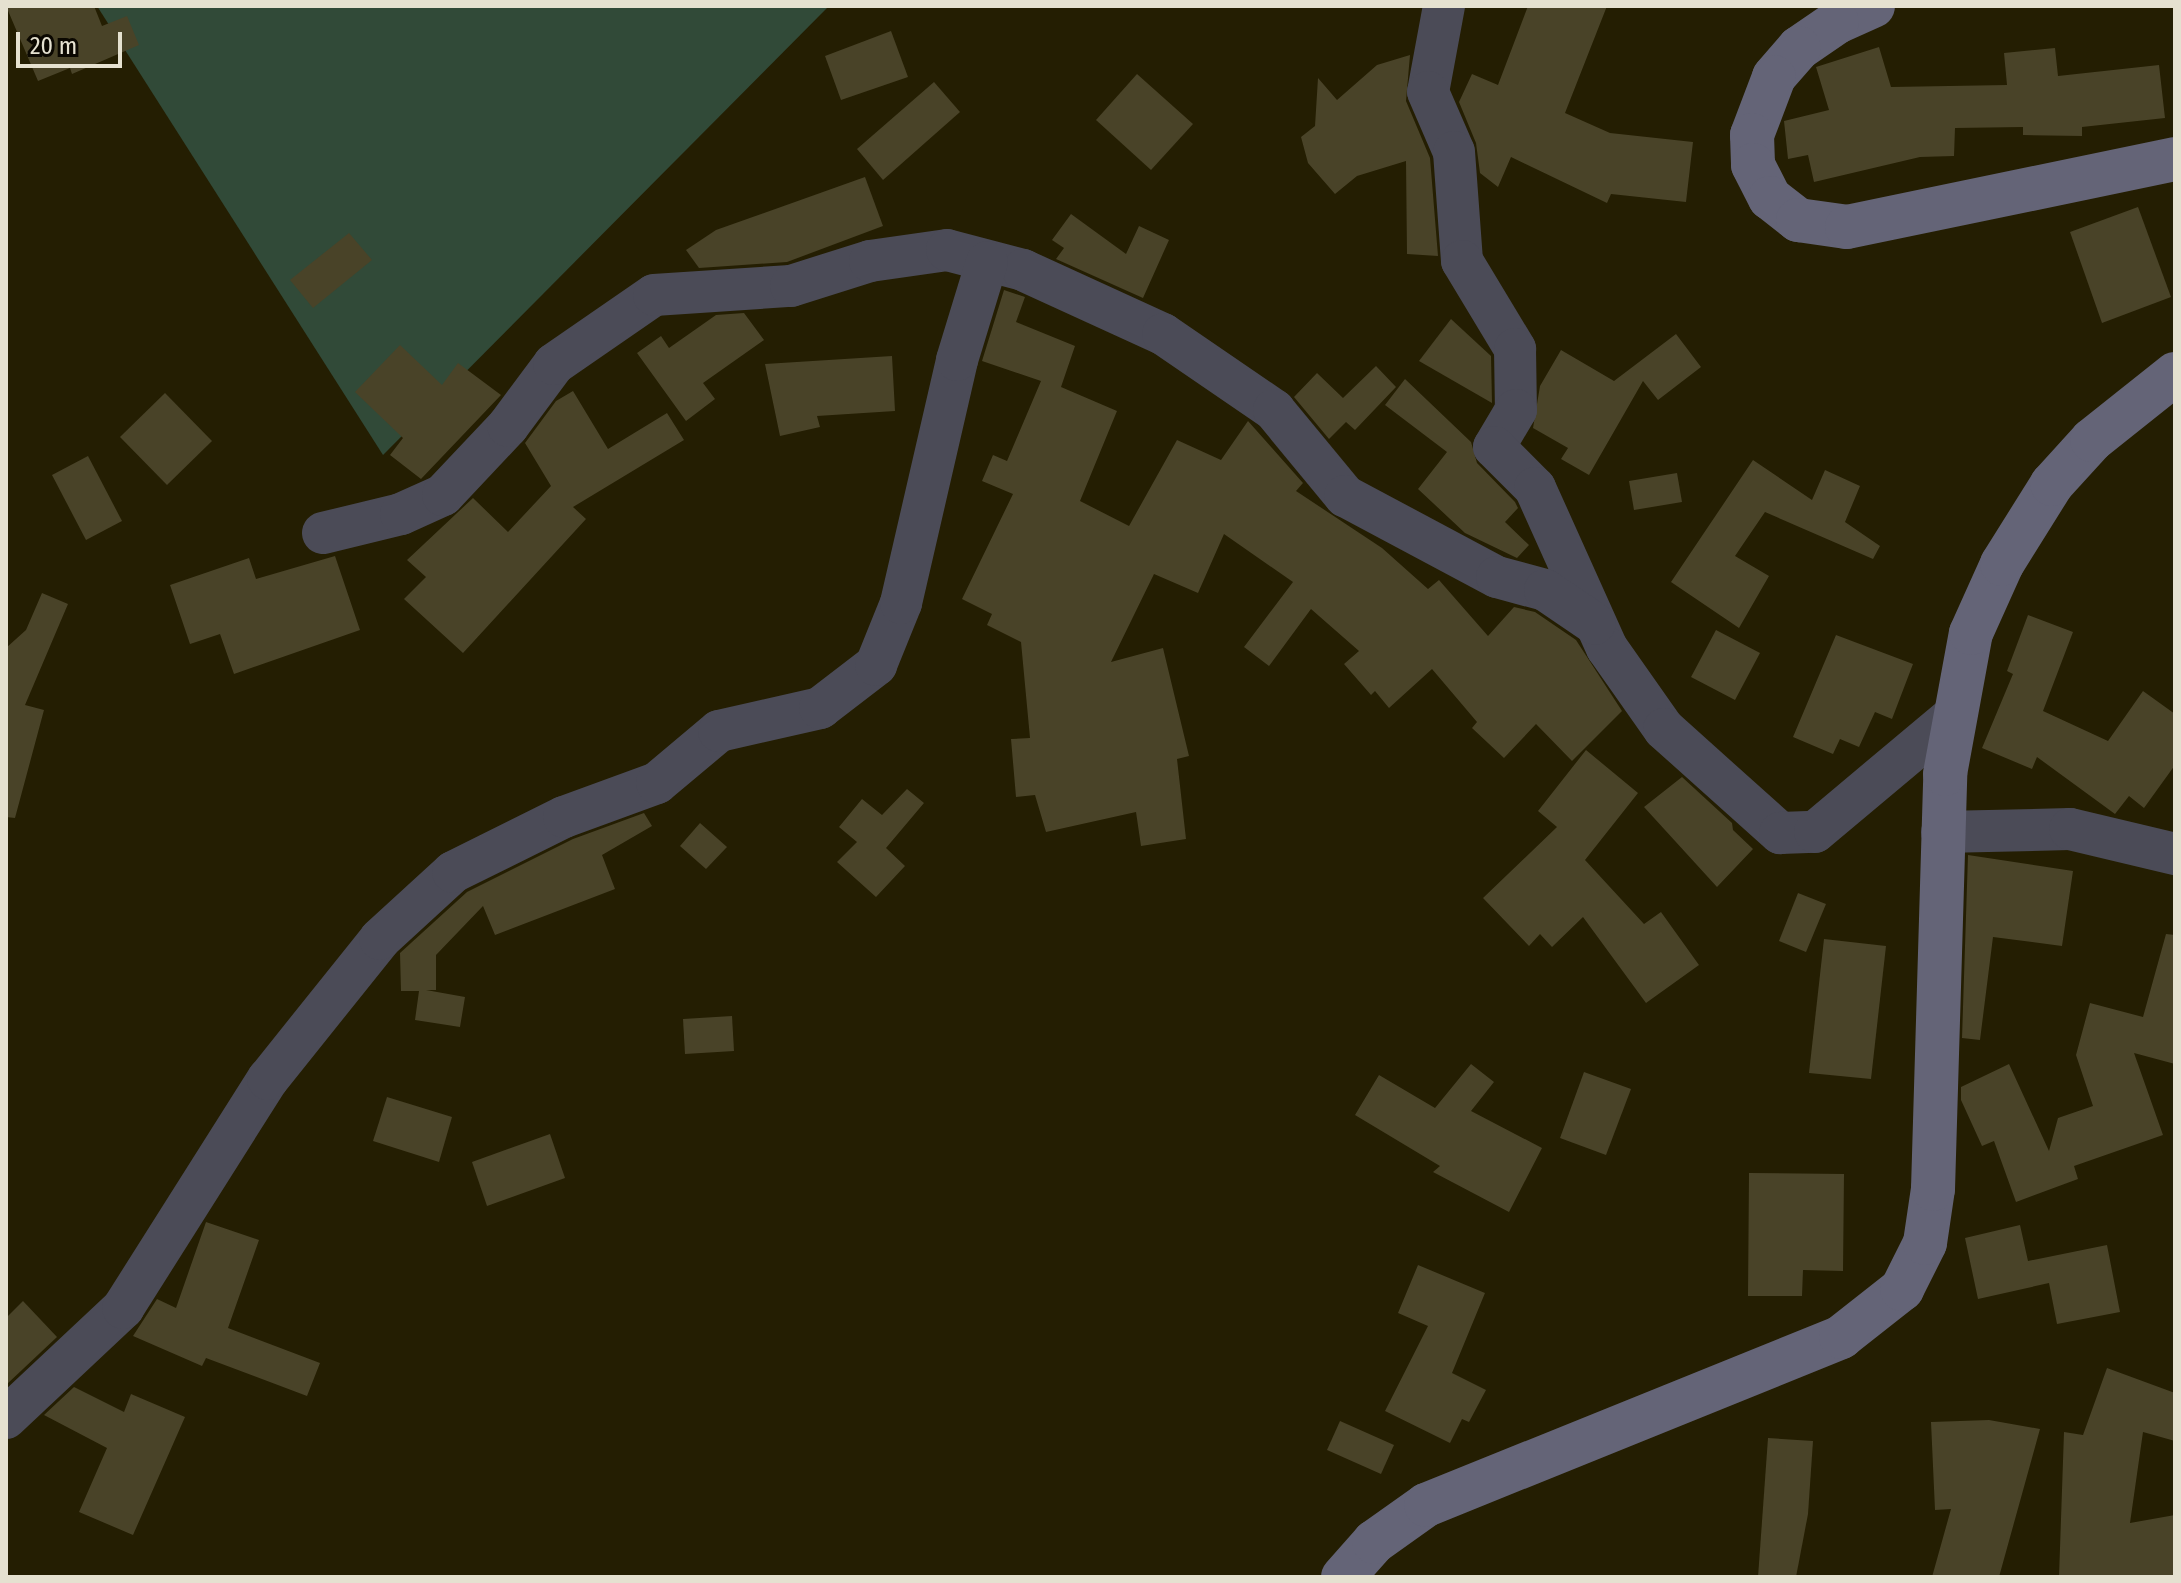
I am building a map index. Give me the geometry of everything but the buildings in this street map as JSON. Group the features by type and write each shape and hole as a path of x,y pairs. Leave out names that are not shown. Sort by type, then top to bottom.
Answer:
{"main road":[{"path":"1873,6 1837,22 1799,48 1774,77 1752,135 1753,165 1770,198 1798,220 1847,227 2175,159"},
{"path":"1343,1577 1374,1542 1426,1505 1841,1337 1902,1289 1925,1243 1933,1189 1942,832 1951,718 1971,633 2002,564 2052,484 2092,440 2175,374"}],"street":[{"path":"1444,6 1428,92 1454,152 1462,261 1515,349 1516,410 1494,447 1535,488 1595,624 1664,729 1780,833 1815,832 1951,718"},
{"path":"323,533 401,514 443,495 508,426 554,364 654,295 791,286 870,261 947,250 1023,270 1163,334 1274,410 1345,496 1497,577 1545,590 1595,624"},
{"path":"6,1418 123,1308 268,1079 380,939 453,872 564,817 657,783 719,731 820,708 876,665 901,603 957,360 987,262"},
{"path":"1942,832 2070,829 2175,854"}],"green space":[{"path":"97,6 829,6 383,455"}]}
